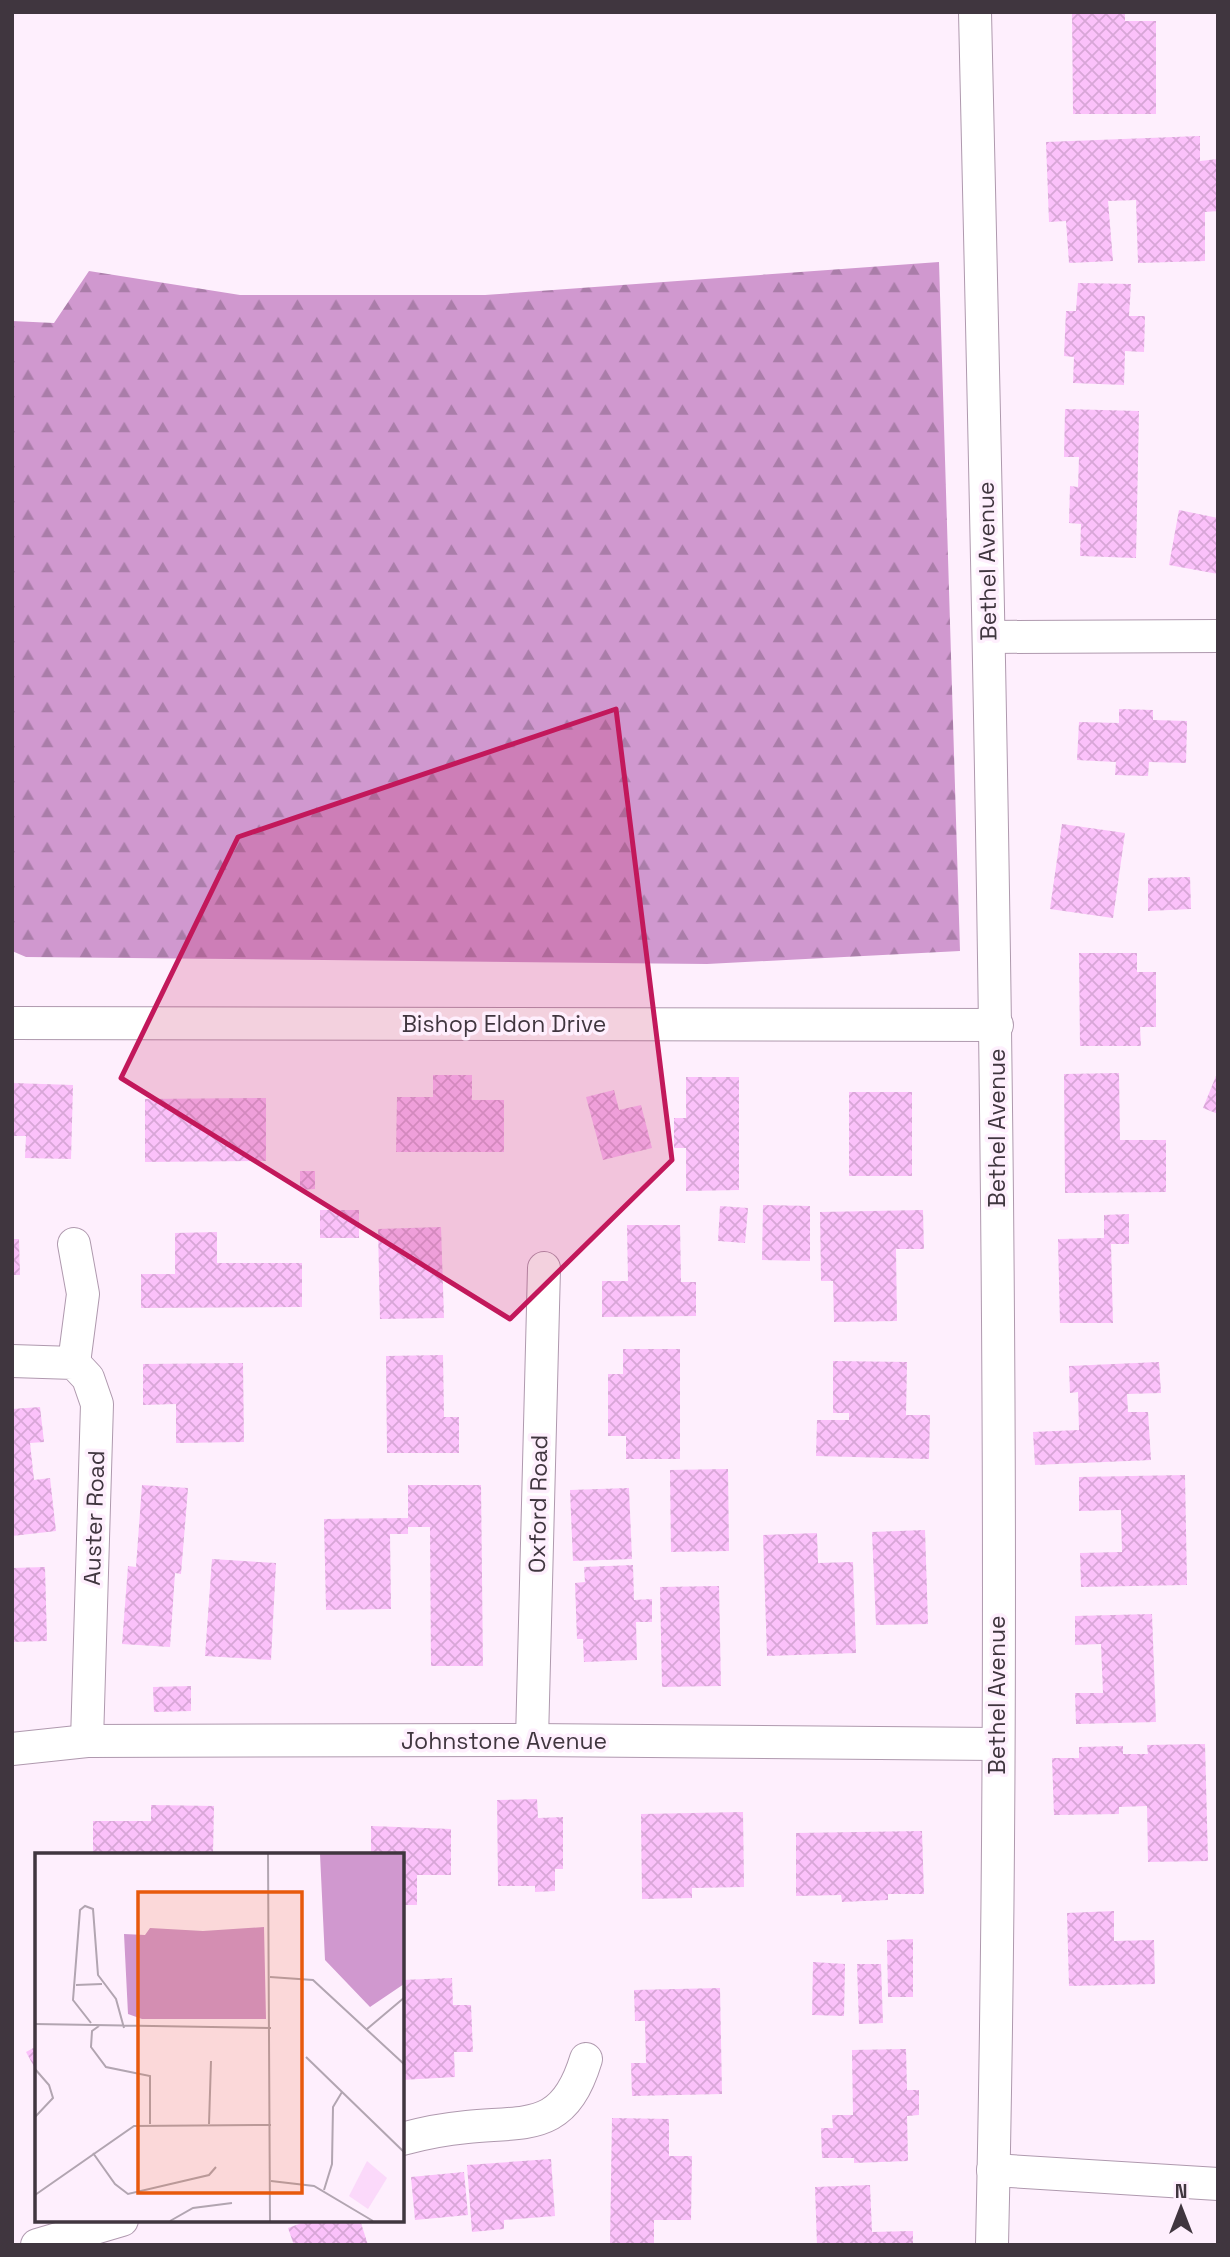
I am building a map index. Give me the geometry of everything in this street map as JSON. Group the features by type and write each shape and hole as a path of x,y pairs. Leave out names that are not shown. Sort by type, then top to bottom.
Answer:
{"street":[{"name":"Bethel Avenue","path":"975,12 997,1025 997,1744 992,2245"},
{"path":"989,637 1218,636"},
{"name":"Bishop Eldon Drive","path":"12,1023 997,1025"},
{"path":"12,1361 74,1363 83,1294 74,1244"},
{"name":"Oxford Road","path":"532,1740 544,1268"},
{"name":"Auster Road","path":"74,1363 88,1378 97,1404 87,1741"},
{"name":"Johnstone Avenue","path":"12,1749 87,1741 532,1740 997,1744"},
{"path":"404,2138 434,2131 528,2123 545,2118 564,2104 578,2085 586,2059"},
{"path":"993,2170 1218,2184"},
{"path":"37,2245 115,2222"}],"highlighted area":[{"path":"616,709 672,1160 510,1319 121,1078 238,837"}],"green space":[{"path":"939,262 960,951 707,964 26,957 12,951 12,321 54,323 89,271 240,295 485,295"}],"building":[{"path":"1072,12 1125,12 1125,21 1156,21 1156,114 1073,114"},
{"path":"1200,136 1200,161 1218,159 1218,211 1205,212 1205,261 1138,263 1136,200 1108,201 1113,261 1069,263 1066,221 1049,222 1046,142"},
{"path":"1078,283 1131,284 1129,316 1145,316 1144,352 1125,351 1124,385 1073,383 1074,357 1064,356 1066,311 1076,311"},
{"path":"1065,409 1139,411 1136,558 1080,556 1081,524 1069,523 1070,486 1078,487 1079,457 1064,457"},
{"path":"1179,510 1218,518 1218,574 1169,565"},
{"path":"1119,709 1153,710 1153,720 1187,721 1186,763 1149,762 1148,776 1115,775 1116,762 1077,760 1079,722 1119,723"},
{"path":"1062,824 1125,833 1113,918 1050,909"},
{"path":"1190,877 1191,909 1148,911 1148,878"},
{"path":"1079,953 1137,953 1137,972 1156,972 1156,1027 1140,1027 1141,1046 1080,1046"},
{"path":"1218,1071 1218,1114 1203,1108"},
{"path":"1119,1073 1120,1140 1166,1140 1166,1192 1065,1193 1064,1074"},
{"path":"433,1075 472,1075 472,1100 504,1100 504,1152 396,1152 397,1097 433,1097"},
{"path":"686,1077 739,1077 739,1190 686,1191 686,1148 674,1148 674,1118 686,1118"},
{"path":"12,1083 73,1085 71,1159 25,1158 26,1136 12,1136"},
{"path":"614,1090 619,1110 641,1105 652,1148 603,1160 586,1097"},
{"path":"849,1092 912,1092 912,1176 849,1176"},
{"path":"266,1098 266,1161 145,1162 145,1099"},
{"path":"300,1171 315,1171 315,1189 300,1190"},
{"path":"763,1205 810,1206 810,1261 762,1260"},
{"path":"720,1206 748,1208 745,1243 718,1241"},
{"path":"320,1210 359,1210 359,1238 320,1238"},
{"path":"923,1210 924,1249 896,1249 897,1321 834,1322 833,1281 821,1281 820,1212"},
{"path":"1129,1214 1129,1244 1111,1244 1113,1323 1060,1323 1058,1239 1104,1238 1104,1215"},
{"path":"627,1225 680,1225 681,1282 696,1282 696,1316 602,1317 602,1281 628,1281"},
{"path":"441,1227 444,1318 380,1319 378,1229"},
{"path":"217,1232 217,1263 302,1263 302,1307 141,1308 141,1274 175,1274 175,1233"},
{"path":"12,1239 19,1239 20,1275 12,1275"},
{"path":"623,1349 680,1349 680,1459 626,1459 626,1436 608,1436 608,1374 623,1374"},
{"path":"443,1355 444,1417 459,1417 459,1453 387,1453 386,1356"},
{"path":"833,1361 907,1362 906,1415 930,1415 929,1459 816,1456 817,1420 849,1420 849,1413 833,1413"},
{"path":"1159,1362 1161,1393 1127,1394 1128,1412 1148,1412 1151,1460 1035,1465 1033,1432 1079,1430 1078,1392 1070,1393 1069,1366"},
{"path":"243,1363 244,1442 176,1443 176,1404 143,1405 143,1364"},
{"path":"40,1407 44,1442 30,1443 34,1480 50,1478 56,1531 12,1536 12,1409"},
{"path":"728,1469 729,1551 671,1552 670,1470"},
{"path":"1185,1475 1187,1585 1081,1587 1080,1553 1122,1552 1121,1510 1079,1511 1079,1477"},
{"path":"142,1485 188,1488 181,1574 175,1573 170,1647 122,1644 128,1566 136,1567"},
{"path":"408,1485 481,1485 483,1666 431,1666 430,1527 408,1527 408,1534 390,1534 391,1609 326,1610 324,1519 408,1518"},
{"path":"629,1488 632,1559 573,1561 570,1490"},
{"path":"925,1530 928,1624 876,1625 872,1532"},
{"path":"817,1533 818,1563 853,1562 856,1653 767,1656 763,1535"},
{"path":"212,1559 276,1563 271,1660 205,1656"},
{"path":"633,1565 634,1600 652,1599 652,1622 636,1622 637,1660 584,1662 583,1639 577,1639 575,1583 585,1582 584,1567"},
{"path":"45,1567 47,1641 12,1642 12,1568"},
{"path":"719,1586 721,1686 662,1687 660,1587"},
{"path":"1152,1614 1156,1722 1076,1724 1075,1693 1103,1693 1101,1644 1075,1645 1075,1616"},
{"path":"191,1686 191,1711 154,1712 153,1687"},
{"path":"1205,1744 1208,1861 1148,1862 1147,1806 1119,1807 1119,1814 1054,1815 1052,1758 1079,1758 1079,1747 1123,1746 1123,1754 1148,1754 1147,1745"},
{"path":"537,1799 538,1818 563,1817 563,1869 555,1869 555,1891 535,1892 535,1886 498,1886 497,1800"},
{"path":"151,1805 214,1806 213,1853 93,1853 93,1821 151,1821"},
{"path":"743,1812 744,1887 692,1888 692,1898 642,1899 641,1814"},
{"path":"371,1826 451,1829 451,1875 417,1875 417,1905 404,1905 404,1853 371,1853"},
{"path":"922,1831 924,1894 888,1894 888,1900 842,1902 841,1895 796,1896 796,1833"},
{"path":"1114,1911 1114,1941 1154,1940 1155,1984 1069,1986 1067,1913"},
{"path":"913,1939 913,1997 888,1997 887,1940"},
{"path":"813,1962 845,1964 844,2016 812,2015"},
{"path":"857,1964 881,1964 883,2023 859,2024"},
{"path":"452,1978 453,2005 471,2005 473,2052 454,2052 455,2077 404,2080 404,1980"},
{"path":"720,1988 722,2094 632,2096 631,2063 646,2063 645,2021 635,2021 634,1990"},
{"path":"35,2047 35,2068 26,2052"},
{"path":"906,2049 907,2090 919,2090 919,2115 907,2116 908,2161 854,2163 854,2158 822,2158 821,2128 833,2128 832,2115 853,2115 852,2050"},
{"path":"612,2118 669,2119 669,2156 692,2156 691,2220 654,2220 654,2243 610,2243"},
{"path":"551,2159 555,2216 504,2220 504,2229 472,2232 467,2165"},
{"path":"464,2172 468,2215 415,2220 411,2177"},
{"path":"870,2185 872,2232 913,2231 913,2245 817,2245 815,2187"},
{"path":"304,2222 361,2222 368,2245 294,2245 288,2228"}]}
